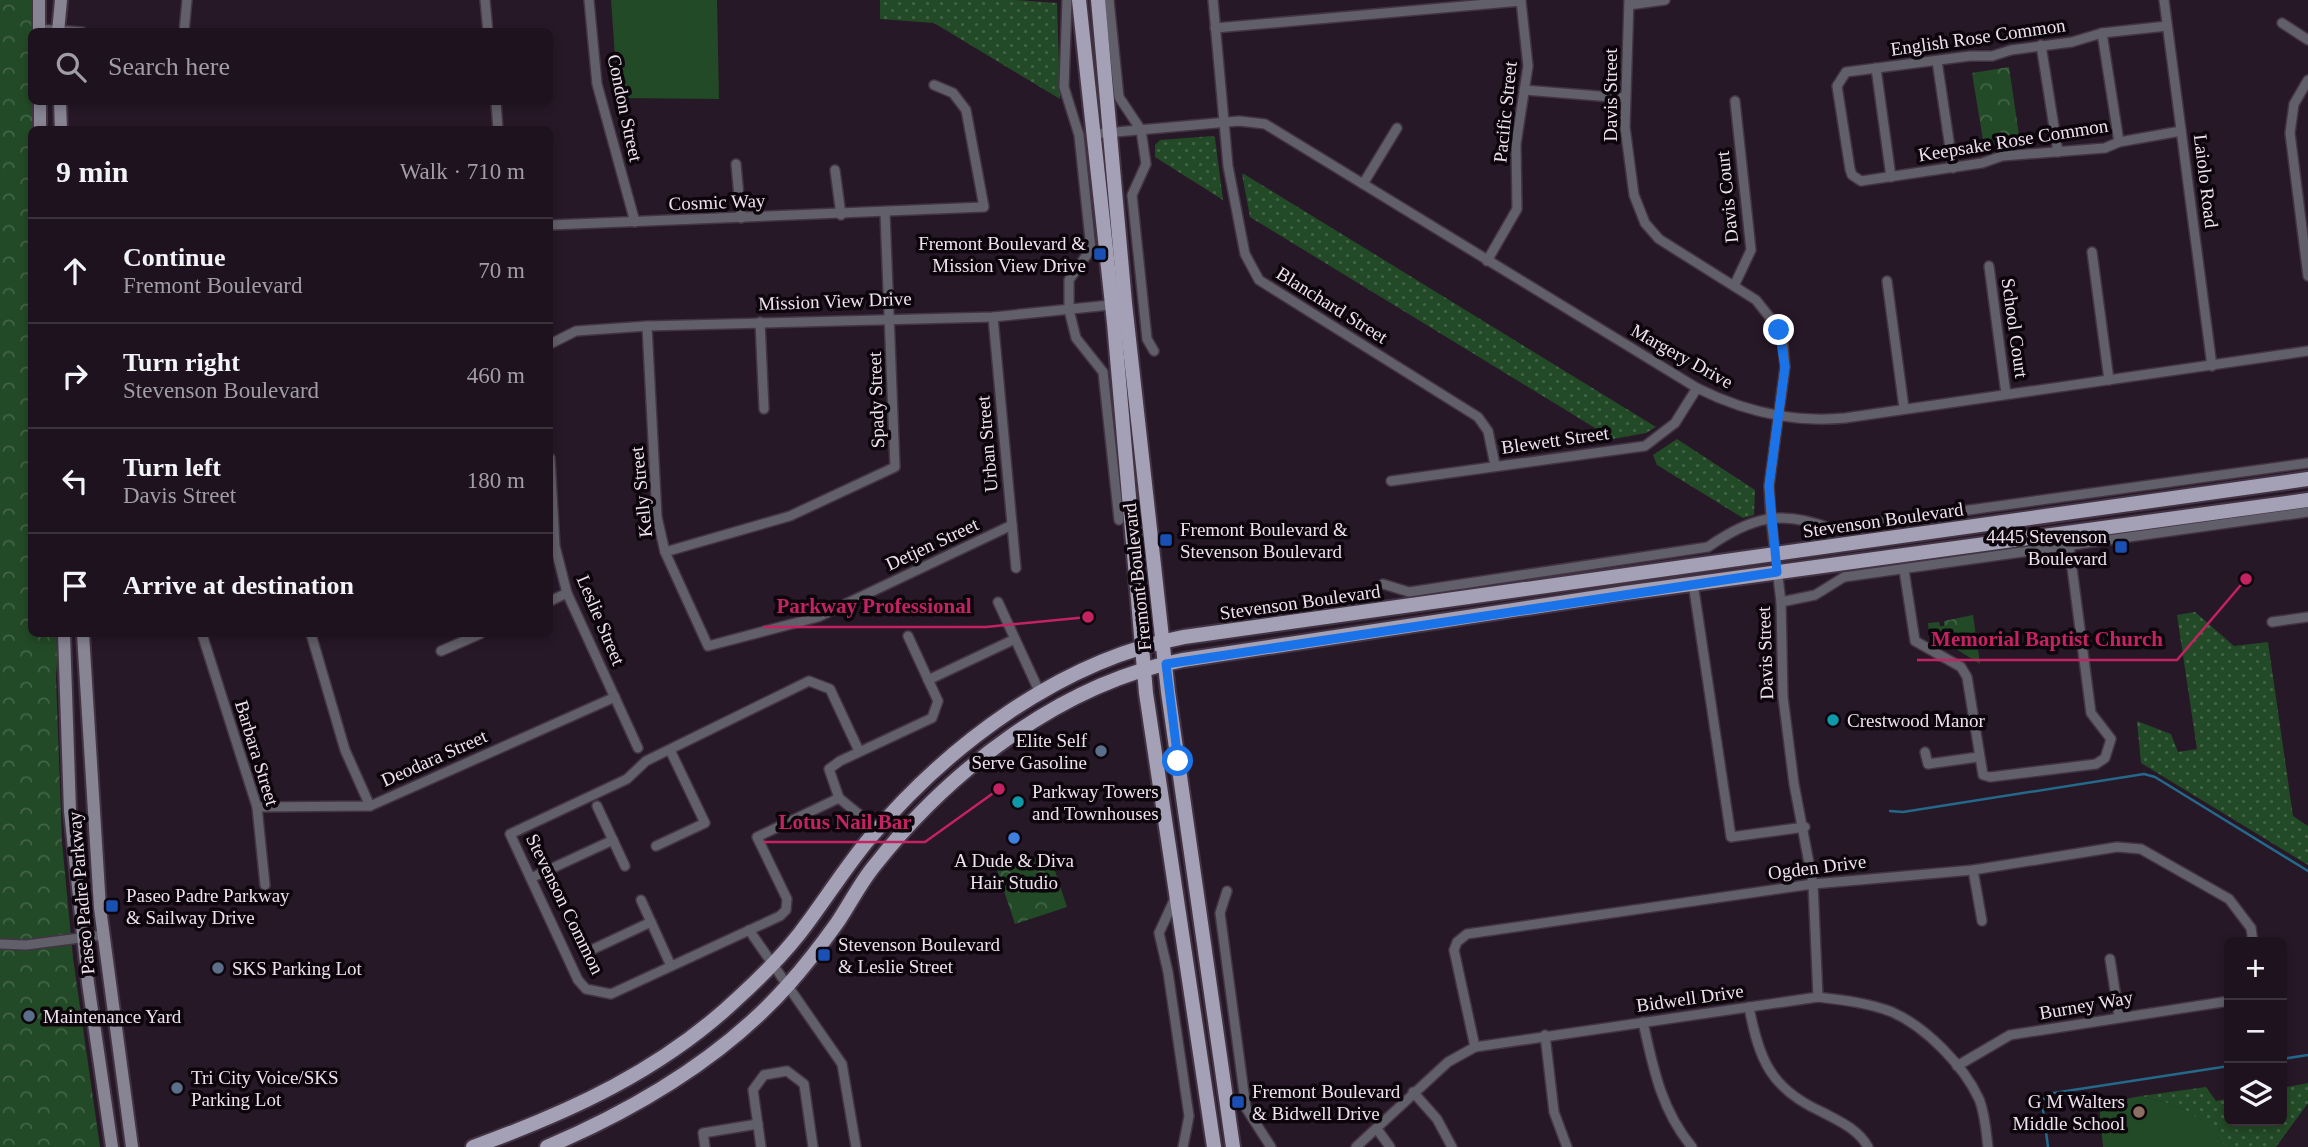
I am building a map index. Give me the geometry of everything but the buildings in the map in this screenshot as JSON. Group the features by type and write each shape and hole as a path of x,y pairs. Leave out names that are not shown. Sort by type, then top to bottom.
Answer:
{"main road":[{"path":"39,0 39,28"},
{"path":"58,28 61,0"},
{"name":"Fremont Boulevard","path":"1079,0 1094,134 1233,1147"},
{"name":"Fremont Boulevard","path":"1098,0 1111,132 1117,304 1144,670 1214,1147"},
{"path":"40,105 40,126"},
{"path":"60,105 61,126"},
{"name":"Stevenson Boulevard","path":"473,1147 549,1119 623,1084 695,1035 771,965 799,934 877,829 907,797 958,752 1040,693 1097,664 1142,647 1163,641 1622,573 1776,555 2308,479"},
{"name":"Stevenson Boulevard","path":"547,1147 636,1105 699,1063 787,986 837,923 879,860 946,789 991,752 1039,720 1094,690 1144,670 1166,664 1693,583 2308,500"},
{"name":"Paseo Padre Parkway","path":"64,637 70,811 83,938 112,1147"},
{"name":"Paseo Padre Parkway","path":"83,637 93,830 103,935 132,1147"}],"street":[{"path":"184,28 187,0"},
{"path":"485,0 488,28"},
{"name":"Condon Street","path":"589,0 597,84 635,222"},
{"name":"Fremont Boulevard","path":"1067,0 1065,87 1079,135 1091,249 1069,280 1069,310 1076,338 1103,372 1119,520"},
{"path":"1109,0 1119,97 1142,130 1146,163 1132,195 1147,339 1154,351"},
{"name":"Blanchard Street","path":"1213,0 1228,166 1245,254 1259,280 1478,417 1488,431 1495,465"},
{"path":"1629,3 1665,0"},
{"name":"Laiolo Road","path":"2164,0 2212,366"},
{"path":"1215,28 1521,1"},
{"name":"Pacific Street","path":"1487,261 1517,209 1516,144 1528,55 1521,1"},
{"name":"Davis Street","path":"1629,3 1624,98 1634,195 1645,223 1659,239 1756,300 1779,330 1785,367 1769,486 1781,603 1783,697 1794,784 1805,827 1813,884 1818,997"},
{"path":"2282,23 2308,40"},
{"name":"English Rose Common","path":"1852,175 1837,86 1838,80 1846,72 1970,55 1992,56 2102,33 2167,26"},
{"path":"2102,33 2119,142"},
{"path":"2041,45 2058,152"},
{"path":"1937,61 1953,168"},
{"path":"1876,68 1891,177"},
{"path":"2308,80 2291,116 2290,132 2304,211 2308,276"},
{"name":"Cosmic Way","path":"553,225 984,207 966,110 953,93 934,85"},
{"path":"1524,90 1624,98"},
{"name":"Davis Court","path":"1734,286 1751,250 1735,101"},
{"path":"496,105 498,126"},
{"name":"Margery Drive","path":"1094,134 1224,122 1254,121 1265,124 1697,388 1741,407 1779,416 1830,419 2308,351"},
{"path":"1363,184 1397,128"},
{"name":"Keepsake Rose Common","path":"1852,175 1861,181 1891,177 1953,168 2002,156 2105,148 2119,142 2182,131"},
{"path":"736,164 741,218"},
{"path":"835,170 841,215"},
{"name":"Spady Street","path":"665,552 790,516 895,467 886,213"},
{"path":"2092,252 2109,380"},
{"name":"School Court","path":"1989,266 2006,394"},
{"path":"1887,281 1904,408"},
{"name":"Mission View Drive","path":"553,342 576,331 648,326 993,317 1117,304"},
{"name":"Urban Street","path":"993,317 1016,568"},
{"path":"760,322 764,410"},
{"name":"Kelly Street","path":"648,326 657,517 665,552 708,646"},
{"name":"Blewett Street","path":"1391,481 1645,446 1675,423 1697,388"},
{"name":"Stevenson Boulevard","path":"1383,584 1409,592 1707,547 1739,526 1771,519 1803,517 1832,529 2308,463"},
{"path":"1781,603 1815,595 1843,577 2308,512"},
{"name":"Leslie Street","path":"553,518 555,546 567,593 638,748"},
{"name":"Detjen Street","path":"708,646 818,617 1012,525"},
{"path":"1904,570 1915,641 1961,667 1967,677 1983,775 1990,777 2096,764 2105,758 2111,739 2091,713 2069,545"},
{"path":"1693,583 1731,837 1805,827"},
{"path":"553,600 567,593"},
{"path":"998,602 1040,693"},
{"path":"2272,622 2308,617"},
{"path":"877,829 839,798 829,769 859,751 932,718 938,701 908,636"},
{"name":"Barbara Street","path":"203,637 257,807 265,885"},
{"path":"312,637 345,750 370,806"},
{"path":"441,652 474,637"},
{"path":"928,680 1015,639"},
{"name":"Stevenson Common","path":"839,798 757,837 787,898 786,910 780,916 611,994 586,989 578,980 510,834 627,779 646,761 809,681 830,689 859,751"},
{"name":"Deodara Street","path":"257,807 370,806 615,697"},
{"path":"656,846 705,823 670,750"},
{"path":"1925,752 1928,764 1978,757"},
{"path":"597,806 625,866"},
{"path":"531,878 613,840"},
{"name":"Ogden Drive","path":"1475,1047 1454,950 1457,942 1467,934 1813,884 1973,870 2117,847 2141,849 2229,900 2251,928 2252,937"},
{"path":"1973,870 1982,921"},
{"path":"1227,891 1220,913 1245,1108 1271,1147"},
{"path":"1177,895 1159,933 1170,983 1189,1116 1182,1147"},
{"path":"641,900 671,966"},
{"path":"587,952 651,922"},
{"path":"749,930 842,1063 856,1147"},
{"path":"0,944 26,945 103,935"},
{"path":"2110,960 2119,1016"},
{"name":"Bidwell Drive","path":"1357,1147 1448,1062 1475,1047 1818,997 1859,1003 1893,1013 1928,1036 1957,1066 1980,1100 1988,1147"},
{"name":"Burney Way","path":"1957,1066 2010,1035 2224,1002"},
{"path":"1749,1007 1755,1040 1774,1080 1794,1099 1845,1123 1868,1147"},
{"path":"1643,1022 1658,1088 1673,1121 1692,1147"},
{"path":"1545,1035 1554,1112 1567,1147"},
{"path":"761,1147 753,1090 764,1075 788,1071 804,1084 813,1147"},
{"path":"1413,1092 1437,1119 1452,1147"},
{"path":"705,1147 703,1133 758,1124"},
{"path":"1377,1129 1390,1147"}],"green space":[{"path":"0,0 31,0 32,28 28,28 28,105 34,105 35,126 28,126 28,637 59,637 56,677 62,842 73,958 100,1147 0,1147"},
{"path":"611,0 717,0 719,99 618,98"},
{"path":"880,0 1016,0 1057,3 1060,99 934,23 880,19"},
{"path":"2009,67 2020,142 1984,146 1972,73"},
{"path":"1213,136 1223,200 1155,157 1155,145 1160,140"},
{"path":"1242,174 1656,427 1646,433 1613,439 1250,217"},
{"path":"1677,439 1755,490 1754,515 1743,518 1657,465 1653,455"},
{"path":"2195,612 2234,646 2268,642 2293,816 2308,826 2308,865 2141,763 2137,721 2171,734 2178,752 2197,749 2177,615"},
{"path":"1973,615 1980,664 1929,632 1928,623 1939,622 1940,626 1944,626 1944,621"},
{"path":"1049,853 1067,907 1015,924 997,870"},
{"path":"2308,1083 2308,1103 2276,1147 2225,1147 2209,1127 2189,1112 2141,1096 2206,1087 2216,1101 2224,1099 2224,1126 2287,1126 2287,1087"},
{"path":"2141,1096 2189,1112 2209,1127 2225,1147 2103,1147 2099,1104"}],"waterway":[{"path":"1890,811 1903,812 2144,774 2155,777 2308,871"},
{"path":"2287,1058 2308,1055"},
{"path":"2048,1147 2042,1102 2047,1094 2224,1067"}],"place":[{"name":"Fremont Boulevard & Mission View Drive","path":"1100,254"},
{"name":"Fremont Boulevard & Stevenson Boulevard","path":"1166,540"},
{"name":"4445 Stevenson Boulevard","path":"2121,547"},
{"name":"Memorial Baptist Church","path":"2246,579"},
{"name":"Parkway Professional","path":"1088,617"},
{"name":"Crestwood Manor","path":"1833,720"},
{"name":"Elite Self Serve Gasoline","path":"1101,751"},
{"name":"Lotus Nail Bar","path":"999,789"},
{"name":"Parkway Towers and Townhouses","path":"1018,802"},
{"name":"A Dude & Diva Hair Studio","path":"1014,838"},
{"name":"Paseo Padre Parkway & Sailway Drive","path":"112,906"},
{"name":"Stevenson Boulevard & Leslie Street","path":"824,955"},
{"name":"SKS Parking Lot","path":"218,968"},
{"name":"Maintenance Yard","path":"29,1016"},
{"name":"Tri City Voice/SKS Parking Lot","path":"177,1088"},
{"name":"Fremont Boulevard & Bidwell Drive","path":"1238,1102"},
{"name":"G M Walters Middle School","path":"2139,1112"}],"route":[{"path":"1178,761 1166,664 1777,572 1769,486 1785,367 1779,330"}]}
